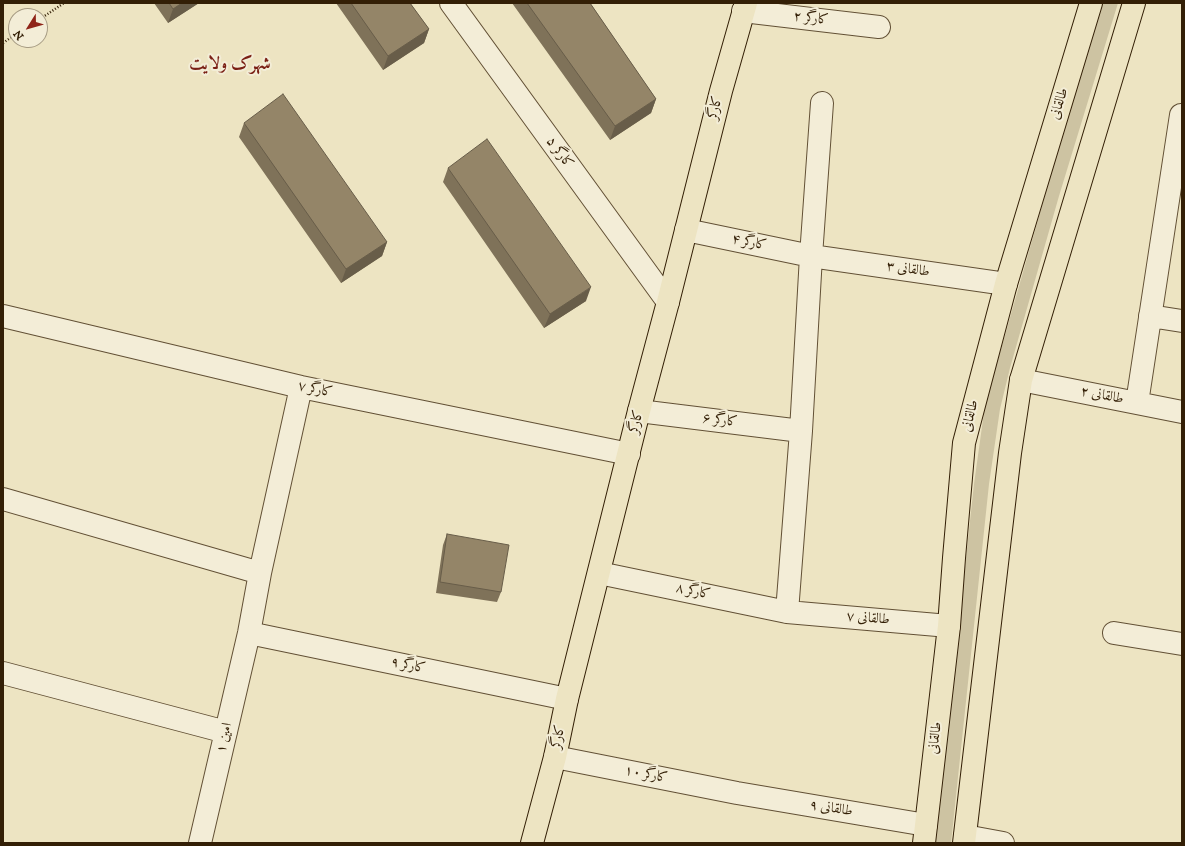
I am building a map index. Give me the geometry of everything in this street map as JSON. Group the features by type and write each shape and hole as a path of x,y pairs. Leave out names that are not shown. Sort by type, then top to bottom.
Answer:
{"main road":[{"name":"طالقانی","path":"925,834 949,626 964,443 1006,284 1091,3"},
{"path":"965,840 1010,453 1021,380 1134,3"},
{"name":"کارگر","path":"532,843 555,758 567,698 720,91 744,7"}],"street":[{"name":"کارگر ۵","path":"451,3 668,302"},
{"name":"کارگر ۲","path":"744,7 879,27"},
{"path":"787,612 801,431 811,256 822,104"},
{"path":"1137,403 1181,114"},
{"name":"کارگر ۴","path":"686,230 811,256"},
{"name":"طالقانی ۳","path":"811,256 1006,284"},
{"path":"1150,316 1182,321"},
{"name":"کارگر ۷","path":"5,322 301,387 629,454"},
{"name":"طالقانی ۲","path":"1021,380 1182,412"},
{"name":"امین ۱","path":"200,843 248,633 301,387"},
{"name":"کارگر ۶","path":"639,411 801,431"},
{"path":"3,499 260,573"},
{"name":"کارگر ۸","path":"599,572 787,612"},
{"name":"طالقانی ۷","path":"787,612 949,626"},
{"path":"1114,632 1182,644"},
{"name":"کارگر ۹","path":"248,633 567,698"},
{"path":"3,673 226,732"},
{"name":"کارگر ۱۰","path":"555,758 737,793"},
{"name":"طالقانی ۹","path":"737,793 925,834"},
{"path":"965,840 1003,843"}],"path":[{"path":"48,13 64,3"}],"shaded area":[{"path":"1100,3 1118,3 1059,196 1010,368 1000,409 989,484 951,843 935,843 974,484 985,405"}],"building":[{"path":"169,3 182,3 173,9"},
{"path":"351,3 410,3 429,29 388,56"},
{"path":"527,3 590,3 656,99 615,126"},
{"path":"283,94 387,242 346,269 244,123"},
{"path":"487,139 591,287 550,314 448,168"},
{"path":"447,534 509,545 501,592 440,582"}],"district":[{"name":"شهرک ولایت","path":"230,65"}]}
